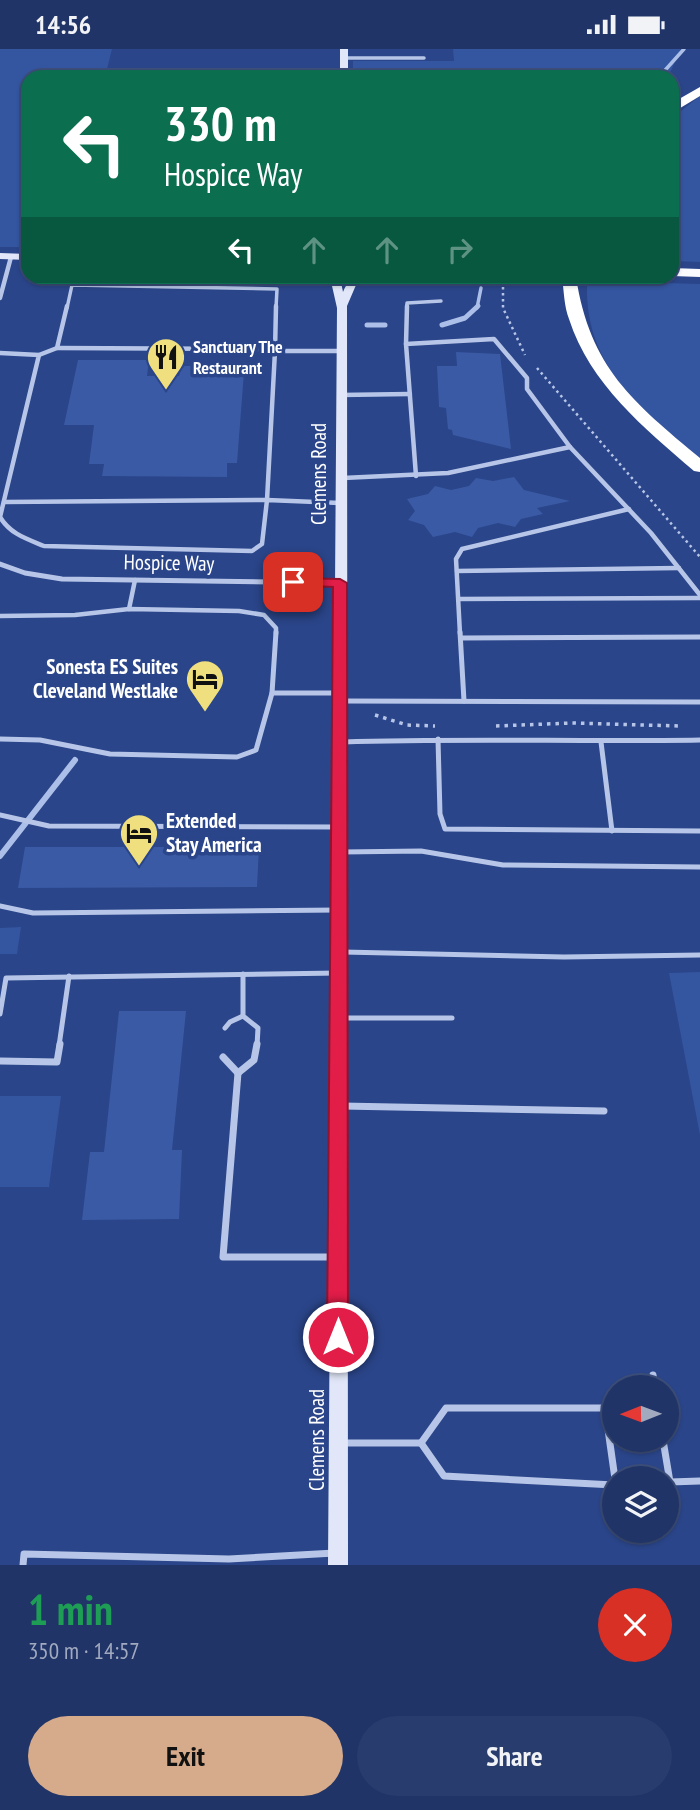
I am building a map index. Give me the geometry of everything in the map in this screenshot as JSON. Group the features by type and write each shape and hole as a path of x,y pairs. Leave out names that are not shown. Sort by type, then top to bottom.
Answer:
{"highway":[{"path":"679,104 700,90"},
{"path":"570,284 576,319 597,365 642,417 700,467"}],"main road":[{"path":"679,272 700,273"}],"street":[{"path":"0,298 5,257"},
{"name":"Clemens Road","path":"337,284 342,308 338,1559"},
{"name":"Clemens Road","path":"342,308 352,284"},
{"name":"Hospice Way","path":"0,564 25,573 62,579 340,583"}],"lane":[{"path":"344,54 424,58"},
{"path":"39,355 4,502 1,517 4,525 20,537 44,546 252,551 262,544 267,500 277,289 72,285 57,348"},
{"path":"416,476 406,344 407,303 441,301"},
{"path":"406,344 494,339 527,378 527,389 570,447 629,509 700,596"},
{"path":"0,353 39,355 57,348 341,351"},
{"path":"340,395 410,394"},
{"path":"340,478 448,473 570,447"},
{"path":"4,502 267,500 340,503"},
{"path":"464,701 456,559 462,549 629,509"},
{"path":"457,571 679,568"},
{"path":"129,609 135,580"},
{"path":"459,599 700,596"},
{"path":"0,616 75,615 129,609 239,611 264,615 276,628 272,693 256,750 237,757 110,754 40,740 0,739"},
{"path":"461,638 700,637"},
{"path":"272,693 464,701 700,702"},
{"path":"339,742 438,739 601,742 700,740"},
{"path":"438,739 440,814 445,829 700,831"},
{"path":"601,742 612,831"},
{"path":"0,815 49,826 339,827"},
{"path":"339,852 421,851 503,865 700,867"},
{"path":"0,906 33,913 339,910"},
{"path":"339,953 564,957 700,955"},
{"path":"243,974 243,1016"},
{"path":"0,1014 6,978 339,974"},
{"path":"0,1062 57,1062 69,976"},
{"path":"225,1028 230,1022 243,1016"},
{"path":"238,1073 253,1064 257,1058 258,1028 243,1016"},
{"path":"339,1018 452,1018"},
{"path":"223,1057 238,1073"},
{"path":"238,1073 223,1257 337,1257"},
{"path":"339,1106 604,1111"},
{"path":"421,1443 446,1408 606,1408 613,1466"},
{"path":"338,1443 421,1443"},
{"path":"421,1443 444,1476 602,1484"},
{"path":"679,1482 700,1482"},
{"path":"23,1565 24,1554 338,1559"}],"path":[{"path":"503,284 503,308 524,354 700,558"},
{"path":"366,712 407,725 447,726"},
{"path":"485,726 572,723 687,726"}],"shaded area":[{"path":"0,49 112,49 107,70 21,70 21,247 0,247"},
{"path":"453,49 681,49 671,70 353,70 353,61 454,61"},
{"path":"700,96 700,262 679,261 679,112"},
{"path":"700,284 700,462 639,406 607,364 596,341 589,315 587,285"},
{"path":"21,927 17,954 0,954 0,928"},
{"path":"700,972 700,1135 669,973"},
{"path":"0,1096 61,1096 49,1187 0,1187"}],"building":[{"path":"456,352 500,354 511,449 453,435 452,430 448,429 446,408 439,407 437,366 457,366"},
{"path":"78,360 149,360 147,376 179,376 182,366 202,366 201,372 244,372 237,463 227,463 227,477 102,476 104,464 89,464 94,425 64,425"},
{"path":"514,477 524,490 570,501 537,508 543,514 521,519 515,527 498,523 478,528 472,537 455,532 433,537 424,525 408,520 415,511 407,499 428,494 435,486 451,490 469,486 476,478 493,481"},
{"name":"Extended Stay America","path":"25,847 259,847 257,887 18,888"},
{"path":"119,1011 186,1011 172,1150 182,1150 179,1219 82,1220 90,1152 104,1152"}],"waterway":[{"path":"665,70 684,49"},
{"path":"477,307 481,288"},
{"path":"442,325 465,318 477,307"},
{"path":"367,325 385,325"},
{"path":"0,856 75,760"}],"place":[{"name":"Sanctuary The Restaurant","path":"166,391"},
{"name":"Sonesta ES Suites Cleveland Westlake","path":"205,713"},
{"name":"Extended Stay America","path":"139,867"}],"route":[{"path":"293,582 340,583 338,1337"}]}
